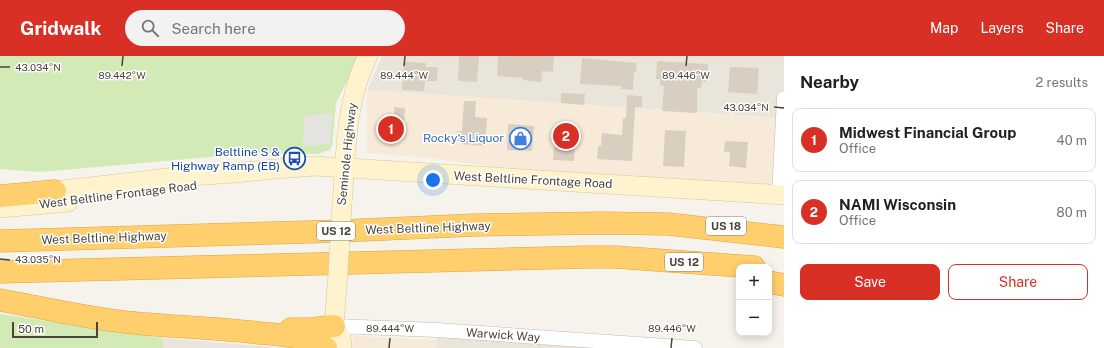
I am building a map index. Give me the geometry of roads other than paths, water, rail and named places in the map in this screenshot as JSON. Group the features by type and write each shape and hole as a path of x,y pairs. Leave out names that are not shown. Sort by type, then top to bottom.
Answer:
{"highway":[{"path":"0,196 55,191"},
{"name":"West Beltline Highway","path":"0,241 341,231 475,225 602,224 668,224 784,237"},
{"name":"US 18","path":"668,224 784,228"},
{"path":"615,257 736,277"},
{"name":"US 12","path":"0,272 615,257 736,266"},
{"path":"772,269 784,271"},
{"path":"772,283 784,285"},
{"path":"0,300 100,320 226,329 305,338 327,348"},
{"path":"226,329 309,329 334,326"}],"street":[{"name":"Seminole Highway","path":"327,348 329,337 334,326 342,204 351,106 355,87 368,56"},
{"path":"782,195 784,98"},
{"name":"West Beltline Frontage Road","path":"0,189 55,191 176,177 315,166 782,195"},
{"name":"West Beltline Frontage Road","path":"0,208 76,201 201,185 234,173"},
{"name":"Seminole Highway","path":"334,326 341,337 342,348"},
{"name":"Warwick Way","path":"334,326 437,330 695,348"}],"place":[{"name":"Midwest Financial Group","path":"391,129"},
{"name":"NAMI Wisconsin","path":"566,136"},
{"name":"Rocky's Liquor","path":"520,138"},
{"name":"Beltline S & Highway Ramp (EB)","path":"295,159"}]}
